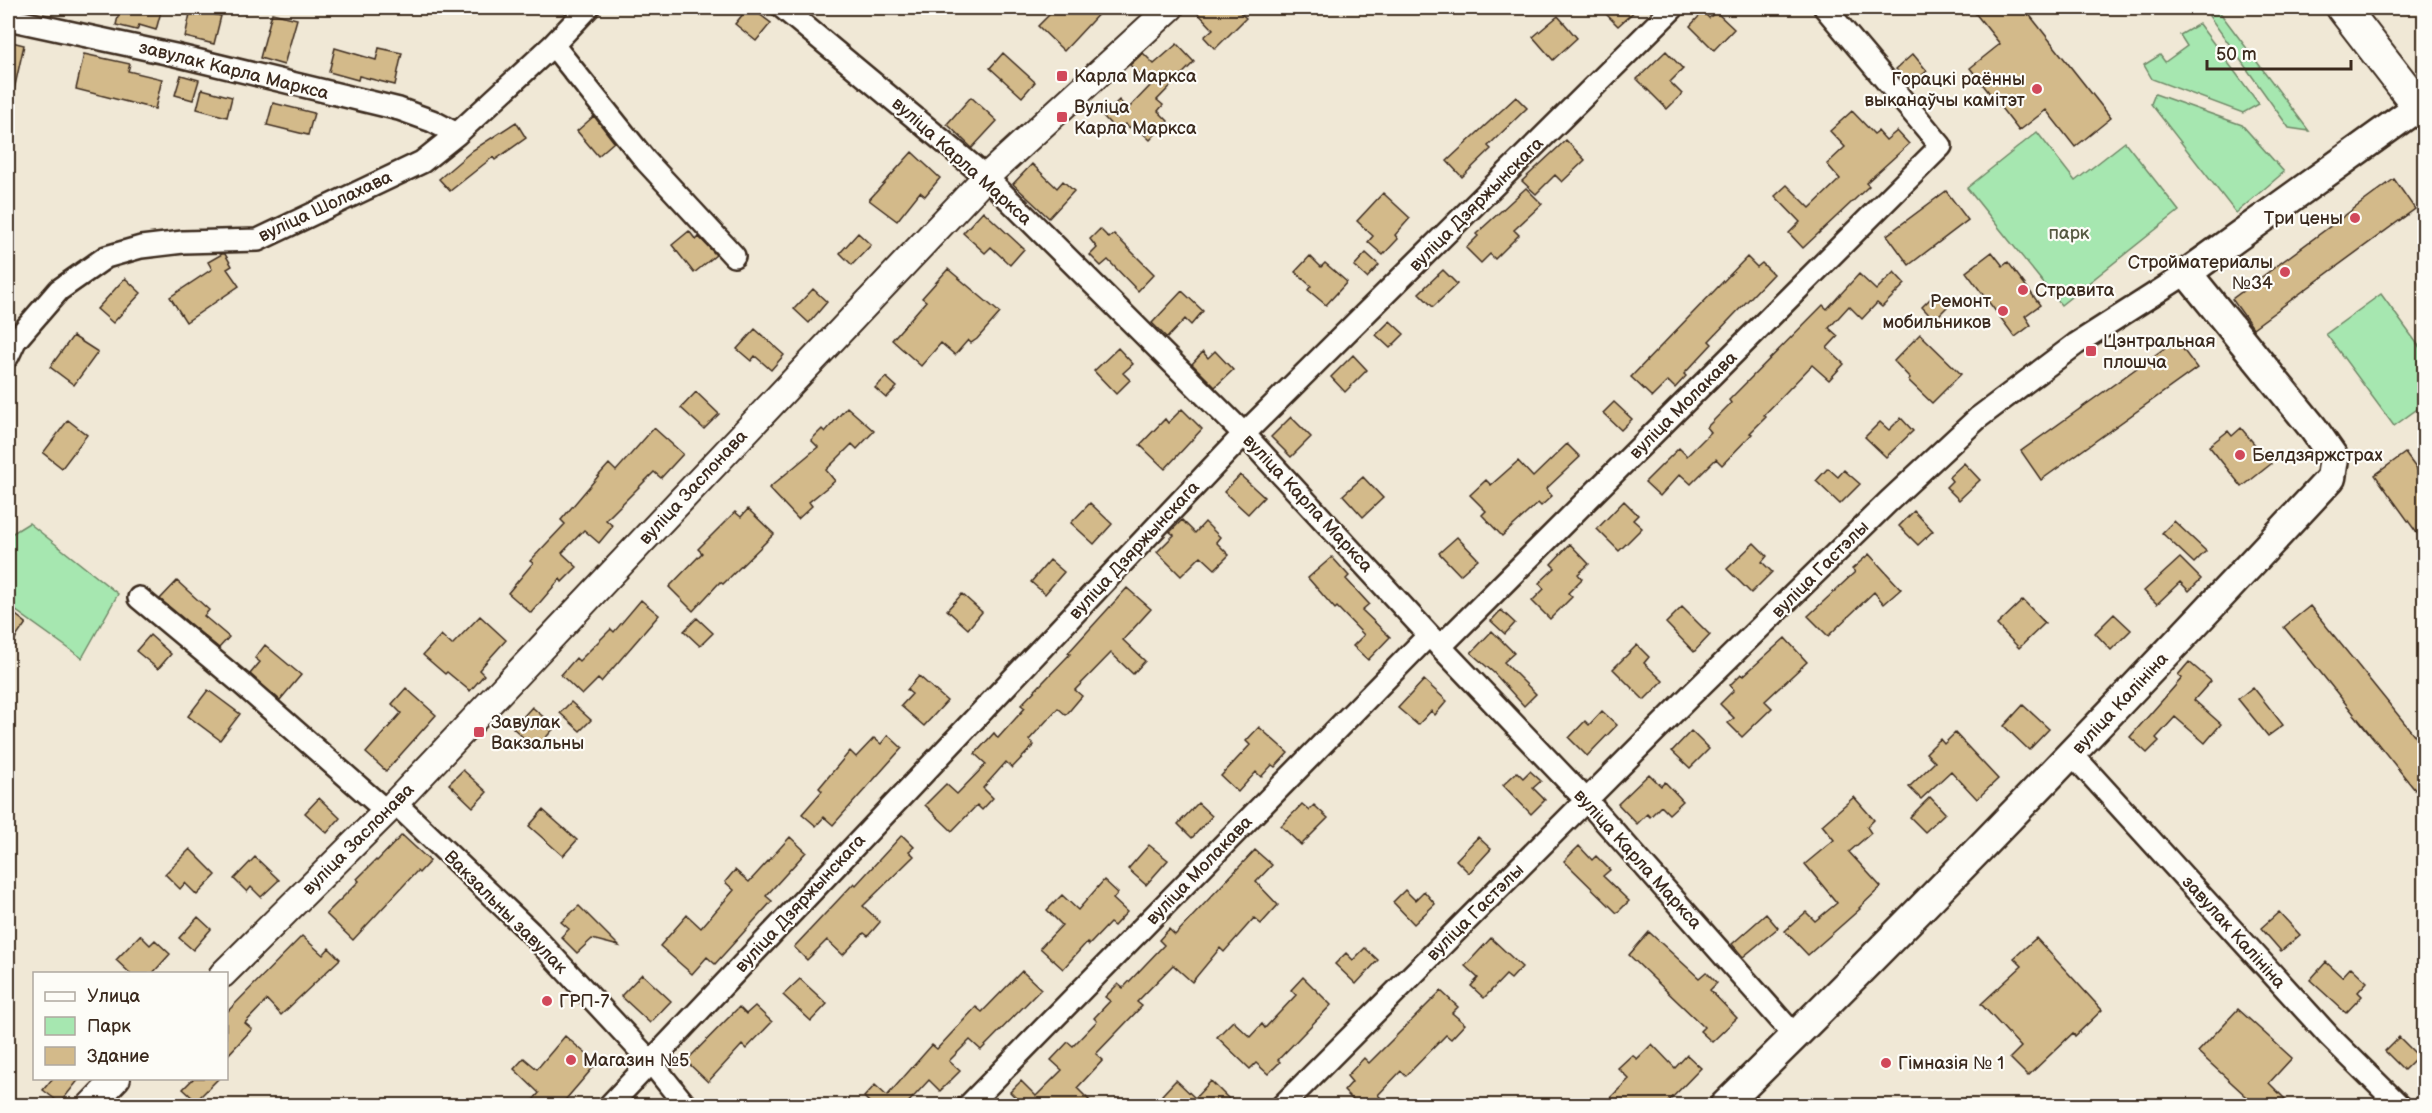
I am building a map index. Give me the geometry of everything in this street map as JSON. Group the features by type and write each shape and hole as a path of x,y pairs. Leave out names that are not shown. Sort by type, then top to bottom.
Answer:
{"main road":[{"path":"2343,8 2422,110"},
{"name":"вуліца Гастэлы","path":"2187,273 2422,110"},
{"name":"вуліца Калініна","path":"1724,1106 1936,896 2331,478 2334,458 2313,428 2187,273"}],"street":[{"name":"вуліца Шолахава","path":"8,356 15,341 59,290 106,257 141,247 183,242 258,240 422,162 457,134 553,45 588,8"},
{"name":"вуліца Карла Маркса","path":"783,8 986,177 1244,434 1586,800 1795,1036"},
{"name":"вуліца Заслонава","path":"225,972 390,807 986,177 1170,8"},
{"name":"вуліца Дзяржынскага","path":"609,1106 1244,434 1673,8"},
{"name":"вуліца Молакава","path":"969,1106 1435,641 1927,163 1941,146 1825,8"},
{"name":"завулак Карла Маркса","path":"8,18 175,55 399,109 432,121 457,134"},
{"path":"553,45 646,161 735,256"},
{"name":"вуліца Гастэлы","path":"1282,1106 1586,800 1888,502 1978,418 2076,344 2187,273"},
{"name":"Вакзальны завулак","path":"139,598 390,807 531,933 650,1062 686,1106"},
{"name":"завулак Калініна","path":"2072,754 2329,1036 2400,1106"},
{"path":"90,1106 115,1080"}],"green space":[{"path":"2218,10 2309,131 2289,128 2209,16"},
{"path":"2199,24 2259,104 2243,113 2152,79 2144,65 2160,55 2165,62 2187,46 2180,35"},
{"path":"2155,94 2242,125 2284,172 2236,213 2151,104"},
{"name":"парк","path":"2037,132 2075,181 2125,142 2179,211 2061,305 1967,188"},
{"path":"2381,294 2424,353 2424,404 2394,426 2326,334"},
{"path":"29,523 118,594 82,658 8,605 8,536"}],"building":[{"path":"120,8 162,8 156,30 139,25 137,30 116,25"},
{"path":"748,8 771,23 756,41 735,24"},
{"path":"1056,8 1104,8 1064,51 1038,26"},
{"path":"1193,8 1235,8 1246,18 1215,49 1204,37 1213,29"},
{"path":"1600,8 1638,8 1618,26"},
{"name":"Горацкі раённы выканаўчы камітэт","path":"1971,8 2024,8 2111,118 2075,147 2046,110 2019,131 1970,68 2000,44"},
{"path":"191,9 221,16 214,44 185,37"},
{"path":"1703,12 1709,18 1716,12 1734,29 1714,50 1690,26"},
{"path":"272,13 297,19 284,65 260,58"},
{"path":"1558,16 1577,38 1553,60 1533,37"},
{"path":"8,41 24,45 14,90 8,89"},
{"path":"1177,44 1194,62 1157,100 1163,105 1158,111 1168,121 1150,140 1133,124 1129,128 1125,124 1117,131 1103,116 1119,100 1128,109 1151,85 1130,65 1143,53 1154,64"},
{"path":"335,48 376,60 379,48 402,53 395,85 359,76 358,80 329,72"},
{"path":"1666,51 1683,69 1670,82 1682,94 1667,109 1637,79"},
{"path":"1003,53 1035,82 1022,97 990,68"},
{"path":"84,54 130,64 128,71 162,79 155,109 76,89"},
{"path":"1913,54 1927,71 1910,85 1896,69"},
{"path":"181,75 199,80 193,100 175,95"},
{"path":"202,89 232,97 227,117 197,109"},
{"path":"971,97 997,121 972,148 947,124"},
{"path":"1516,97 1527,108 1488,146 1491,149 1462,177 1447,161"},
{"path":"273,103 314,113 308,135 267,125"},
{"path":"1852,111 1874,134 1878,131 1886,140 1897,131 1909,144 1866,183 1869,186 1803,248 1789,233 1800,222 1775,196 1787,185 1810,208 1840,179 1827,164 1845,147 1830,131"},
{"path":"594,116 614,142 598,156 577,131"},
{"path":"516,122 526,138 495,160 493,157 450,191 439,179 473,150"},
{"path":"1566,140 1585,160 1562,182 1555,175 1536,194 1522,181"},
{"path":"912,152 940,178 925,196 920,192 897,221 869,200"},
{"path":"1032,164 1057,188 1063,181 1074,191 1049,218 1013,184"},
{"path":"2394,179 2415,209 2253,328 2232,299"},
{"path":"1526,188 1542,204 1514,230 1519,235 1495,259 1490,254 1481,263 1466,248 1478,236 1476,234"},
{"path":"1946,191 1968,220 1909,265 1887,235"},
{"path":"1383,193 1410,218 1395,235 1398,239 1383,255 1368,242 1373,236 1357,221"},
{"path":"983,211 1024,249 1010,265 991,247 985,253 963,233"},
{"path":"1100,229 1109,238 1114,234 1154,274 1138,291 1108,260 1101,266 1090,255 1097,248 1090,239"},
{"path":"689,231 696,240 699,237 716,255 694,273 672,245"},
{"path":"858,233 871,245 852,265 840,253"},
{"path":"1992,252 2003,266 2008,262 2040,305 2025,316 2031,325 2015,337 1966,272"},
{"path":"1366,253 1379,265 1367,278 1354,266"},
{"path":"225,254 232,266 227,269 239,286 186,322 170,297 212,269 208,262"},
{"path":"1310,256 1321,267 1325,263 1347,282 1326,305 1308,290 1311,286 1295,272"},
{"path":"1747,257 1757,267 1762,263 1773,274 1709,341 1712,344 1684,374 1686,376 1675,388 1668,381 1652,397 1631,377"},
{"path":"948,269 1000,313 977,339 971,343 968,340 955,355 941,343 921,366 892,340 926,301 922,298"},
{"path":"1443,270 1457,284 1433,307 1419,293"},
{"path":"1894,272 1905,284 1882,307 1877,303 1862,319 1849,306 1829,328 1838,336 1827,348 1844,364 1829,380 1812,365 1764,415 1766,417 1750,433 1752,434 1722,465 1716,459 1691,484 1680,474 1660,496 1645,482 1679,448 1687,456 1711,432 1707,427 1731,403 1729,400 1823,305 1827,309 1859,274 1876,290"},
{"path":"125,278 141,293 113,323 97,309"},
{"path":"813,289 827,302 809,323 794,309"},
{"path":"1182,291 1203,311 1191,325 1185,319 1167,338 1152,323"},
{"path":"1936,293 1948,306 1934,320 1922,307"},
{"path":"1390,321 1404,334 1390,348 1376,335"},
{"path":"755,329 784,355 771,370 755,356 751,361 737,349"},
{"path":"1920,334 1961,374 1932,403 1908,380 1910,378 1894,361"},
{"path":"73,336 98,352 74,385 50,367"},
{"path":"2176,340 2197,368 2041,480 2021,451"},
{"path":"1118,348 1133,364 1123,373 1130,380 1116,394 1094,371"},
{"path":"1215,351 1233,370 1215,387 1192,364 1203,352 1208,358"},
{"path":"1353,355 1367,370 1345,392 1331,377"},
{"path":"886,377 897,387 886,398 875,388"},
{"path":"696,392 719,414 704,429 681,408"},
{"path":"1614,402 1632,419 1621,430 1603,413"},
{"path":"847,407 874,431 857,449 852,444 826,470 835,481 809,502 812,506 798,519 769,488 818,447 811,440 822,429 825,432"},
{"path":"1182,409 1202,429 1165,469 1140,445 1165,419 1168,423"},
{"path":"1291,417 1311,437 1291,457 1271,437"},
{"path":"1901,418 1913,431 1886,457 1865,437 1880,422 1889,430"},
{"path":"68,420 87,435 62,468 43,453"},
{"path":"654,428 683,454 661,478 654,472 606,520 613,526 599,543 584,530 562,553 577,567 562,582 560,579 531,613 508,593 533,563 530,561 565,524 561,520 600,474 609,464 616,471"},
{"name":"Белдзяржстрах","path":"2241,428 2271,464 2242,487 2209,446 2228,431 2232,436"},
{"path":"1567,444 1580,457 1546,489 1552,496 1541,506 1538,503 1502,536 1482,515 1486,511 1470,495 1486,480 1491,485 1518,461 1533,477"},
{"path":"2405,453 2424,479 2424,543 2375,475"},
{"path":"1964,463 1980,480 1959,500 1946,487 1952,481 1949,477"},
{"path":"1828,468 1838,477 1844,470 1860,484 1840,504 1816,481"},
{"path":"1240,475 1264,497 1248,514 1224,492"},
{"path":"1363,477 1383,498 1363,517 1343,495"},
{"path":"1624,501 1638,515 1633,520 1642,528 1619,551 1597,529"},
{"path":"1090,503 1112,524 1094,544 1071,523"},
{"path":"748,509 774,534 723,584 720,582 693,611 669,587 702,553 698,549 735,512 741,517"},
{"path":"1914,511 1933,531 1918,545 1899,526"},
{"path":"1182,520 1195,533 1205,522 1220,537 1216,542 1229,555 1215,569 1201,556 1181,576 1157,552 1174,535 1170,532"},
{"path":"2174,521 2206,551 2194,563 2162,533"},
{"path":"1457,537 1478,559 1460,575 1439,553"},
{"path":"1754,543 1767,556 1762,562 1772,572 1751,593 1727,569"},
{"path":"1570,544 1589,564 1578,574 1582,579 1568,593 1572,597 1550,619 1532,601 1544,589 1539,583 1555,568 1551,564"},
{"path":"1869,554 1901,589 1884,604 1874,592 1828,636 1808,616 1855,572 1852,569"},
{"path":"1332,557 1349,576 1346,579 1369,604 1362,610 1390,637 1368,660 1353,646 1364,635 1337,607 1335,609 1308,578"},
{"path":"2180,558 2201,579 2189,591 2180,582 2157,604 2144,591"},
{"path":"1050,560 1064,572 1045,594 1031,582"},
{"path":"177,581 209,610 204,616 229,637 219,648 160,599"},
{"path":"1127,588 1151,609 1123,640 1145,661 1133,674 1111,653 1075,690 1082,696 1066,715 1058,708 1029,740 1034,745 1012,768 1006,762 983,788 993,798 982,810 977,805 952,831 925,805 946,784 957,794 986,764 975,754 994,733 998,738 1025,708 1021,705 1070,654 1068,653"},
{"path":"962,594 982,612 968,629 947,610"},
{"path":"641,600 659,615 601,682 598,679 582,695 561,675 576,658 579,661 611,629 614,632"},
{"path":"2023,600 2045,623 2019,648 1997,625"},
{"path":"2310,606 2424,747 2424,801 2284,627"},
{"path":"1682,607 1710,635 1694,652 1666,623"},
{"path":"8,609 26,623 8,649"},
{"path":"1501,610 1515,623 1505,634 1491,621"},
{"path":"2114,614 2131,630 2111,650 2095,633"},
{"path":"480,616 506,640 479,670 484,675 470,691 423,655 441,635 452,645"},
{"path":"697,618 713,633 700,646 684,631"},
{"path":"1492,631 1514,653 1504,662 1536,694 1524,706 1494,673 1471,653"},
{"path":"150,635 171,654 158,669 136,651"},
{"path":"1785,638 1807,662 1765,701 1772,708 1742,737 1728,723 1734,718 1720,704 1734,690 1730,685"},
{"path":"265,645 301,675 280,700 250,674 260,662 255,658"},
{"path":"1637,645 1649,657 1644,663 1663,681 1644,700 1613,669"},
{"path":"2189,662 2211,681 2194,700 2221,724 2205,743 2175,717 2156,738 2159,741 2147,753 2130,737 2182,678 2178,675"},
{"path":"919,676 947,701 924,726 901,706 912,694 907,690"},
{"path":"1424,680 1447,701 1435,715 1431,711 1418,725 1398,708"},
{"path":"2253,687 2283,725 2268,736 2238,699"},
{"path":"406,688 436,715 386,771 366,753 401,713 392,704"},
{"path":"208,690 240,714 220,740 188,716"},
{"path":"571,702 591,720 580,731 560,713"},
{"path":"2023,705 2049,729 2029,750 2004,726"},
{"path":"532,707 555,727 536,749 513,728"},
{"path":"1602,711 1617,725 1587,756 1569,738 1585,721 1589,725"},
{"path":"1259,727 1288,753 1275,767 1272,765 1261,777 1256,772 1238,792 1221,776 1250,745 1246,741"},
{"path":"1691,731 1709,749 1690,768 1672,751"},
{"path":"1955,733 1998,779 1977,799 1951,771 1921,799 1909,787 1935,762 1926,753 1940,739 1944,744"},
{"path":"888,735 902,748 833,825 824,817 816,826 802,814 822,791 819,788 850,751 856,757 874,738 881,744"},
{"path":"463,770 487,792 473,807 449,784"},
{"path":"1530,771 1541,781 1533,788 1545,800 1531,814 1503,785 1517,772 1523,778"},
{"path":"1649,774 1661,786 1665,782 1683,801 1669,814 1661,806 1650,817 1647,814 1637,824 1618,804"},
{"path":"1854,797 1874,820 1867,827 1871,833 1849,852 1881,887 1808,955 1785,931 1806,912 1815,921 1837,903 1805,864 1834,840 1822,825"},
{"path":"1930,797 1945,813 1925,832 1910,817"},
{"path":"319,798 340,818 327,833 305,813"},
{"path":"1198,803 1212,816 1192,838 1178,824"},
{"path":"1302,804 1309,810 1314,805 1328,818 1301,845 1281,826"},
{"path":"543,810 577,840 563,856 529,826"},
{"path":"402,835 430,861 419,873 417,871 353,940 326,914 359,881 357,879"},
{"path":"902,835 914,847 909,851 914,856 863,906 880,922 868,936 864,933 843,955 827,940 807,960 794,947"},
{"path":"790,837 806,852 766,896 772,901 715,964 707,957 692,974 660,946 687,915 701,928 734,890 725,882 735,870 749,882"},
{"path":"1478,837 1491,849 1469,873 1456,860"},
{"path":"1149,845 1168,860 1146,885 1128,869"},
{"path":"1579,846 1592,860 1596,856 1610,870 1603,876 1629,901 1617,913 1564,861"},
{"path":"190,849 216,875 197,895 185,883 180,889 165,874"},
{"path":"1255,850 1272,865 1256,882 1278,905 1261,924 1254,918 1224,952 1220,948 1192,982 1173,965 1137,1002 1142,1006 1096,1054 1103,1060 1077,1088 1095,1106 1008,1106 1016,1098 1010,1092 1021,1081 1036,1096 1062,1070 1051,1060 1068,1042 1073,1046 1097,1021 1094,1018 1110,1001 1105,997 1118,984 1123,988 1164,945 1159,940 1169,929 1175,935"},
{"path":"255,857 279,880 261,897 251,887 247,892 234,879"},
{"path":"1104,880 1118,893 1113,899 1127,912 1114,926 1110,923 1089,945 1087,942 1063,969 1040,948 1062,925 1047,910 1062,895 1078,910"},
{"path":"1405,890 1415,900 1424,891 1435,904 1414,924 1393,902"},
{"path":"579,906 619,946 592,939 577,953 561,937 569,929 561,922"},
{"path":"2279,912 2300,935 2281,951 2261,928"},
{"path":"1766,914 1778,928 1743,957 1732,944"},
{"path":"198,917 211,929 193,950 179,938"},
{"path":"1649,932 1699,978 1706,972 1717,983 1710,990 1737,1018 1712,1042 1700,1031 1704,1027 1629,955"},
{"path":"140,935 150,945 155,940 170,954 154,972 129,972 116,960"},
{"path":"302,936 323,955 329,948 340,959 281,1015 267,1000 245,1023 252,1029 228,1055 228,1011"},
{"path":"1491,938 1522,967 1511,979 1506,975 1484,998 1471,986 1478,978 1465,966"},
{"path":"2036,938 2102,1010 2075,1036 2073,1033 2028,1076 2010,1058 2021,1047 1981,1004 2022,966 2014,958"},
{"path":"1365,948 1378,960 1356,984 1335,964 1346,953 1353,960"},
{"path":"2326,962 2342,977 2351,967 2367,982 2358,992 2362,996 2346,1013 2310,980"},
{"path":"1022,971 1041,989 981,1050 970,1040 949,1061 960,1071 940,1091 929,1080 905,1106 873,1106 864,1097 875,1085 887,1096 932,1045 937,1049 976,1007 982,1012"},
{"path":"642,974 671,1001 650,1023 621,996"},
{"path":"1303,977 1331,1005 1278,1060 1280,1062 1268,1074 1256,1063 1250,1069 1217,1037 1233,1021 1250,1037 1262,1024 1265,1028 1296,995 1291,990"},
{"path":"800,979 827,1004 811,1021 783,995"},
{"path":"1441,991 1458,1007 1452,1013 1465,1024 1451,1039 1446,1035 1406,1076 1401,1071 1378,1095 1389,1106 1359,1106 1344,1091 1352,1082 1347,1076 1364,1058 1369,1063"},
{"path":"755,1006 772,1022 746,1049 742,1045 708,1082 686,1061 739,1007 746,1014"},
{"path":"2238,1009 2292,1058 2269,1083 2292,1106 2257,1106 2198,1052"},
{"path":"565,1036 597,1063 560,1106 528,1106 539,1093 514,1069 524,1058 537,1069"},
{"path":"2399,1037 2418,1056 2404,1070 2385,1051"},
{"path":"1652,1044 1675,1068 1687,1055 1701,1068 1664,1106 1602,1106 1629,1079 1618,1068 1632,1055 1637,1059"},
{"path":"51,1080 78,1080 60,1103 43,1090"},
{"path":"192,1080 217,1080 196,1101 183,1089"},
{"path":"1176,1080 1195,1098 1211,1081 1236,1106 1173,1106 1162,1095"}],"place":[{"name":"Карла Маркса","path":"1062,76"},
{"name":"Горацкі раённы выканаўчы камітэт","path":"2037,89"},
{"name":"Вуліца Карла Маркса","path":"1062,117"},
{"name":"Три цены","path":"2355,218"},
{"name":"Стройматериалы №34","path":"2285,272"},
{"name":"Стравита","path":"2023,290"},
{"name":"Ремонт мобильников","path":"2003,311"},
{"name":"Цэнтральная плошча","path":"2091,351"},
{"name":"Белдзяржстрах","path":"2240,455"},
{"name":"Завулак Вакзальны","path":"479,732"},
{"name":"ГРП-7","path":"547,1001"},
{"name":"Магазин №5","path":"571,1060"},
{"name":"Гімназія № 1","path":"1886,1063"}]}
